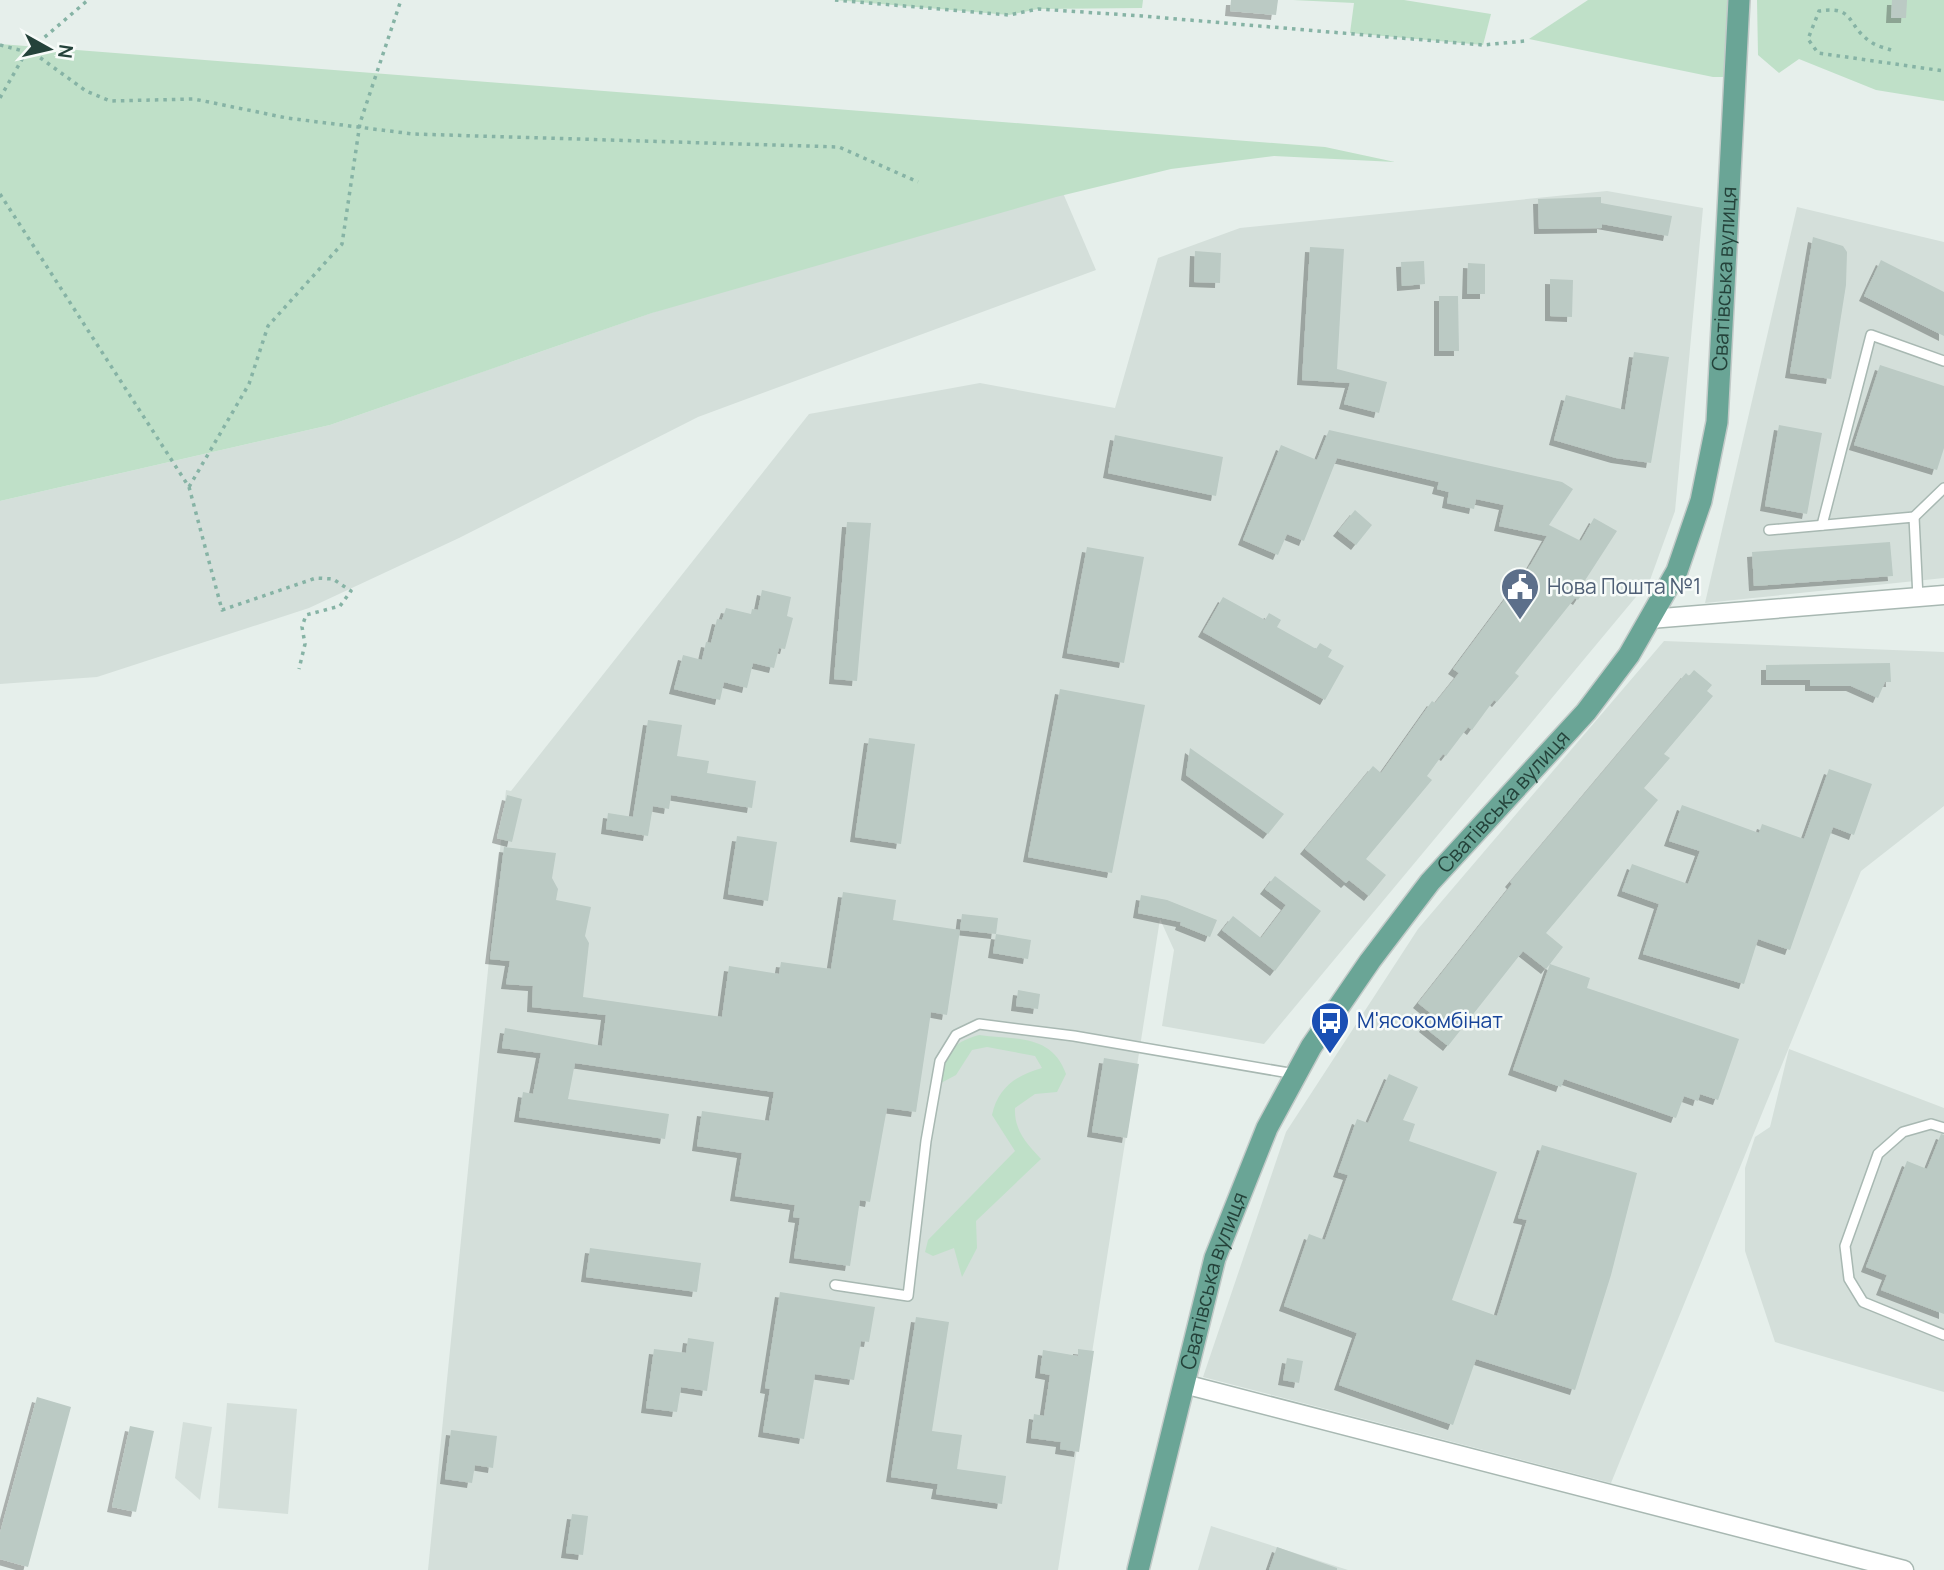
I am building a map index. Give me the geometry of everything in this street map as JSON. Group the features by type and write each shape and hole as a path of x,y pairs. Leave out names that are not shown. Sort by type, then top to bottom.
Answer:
{"main road":[{"name":"Сватівська вулиця","path":"1138,1570 1215,1258 1267,1129 1297,1074 1370,961 1430,883 1586,712 1629,655 1677,571 1701,501 1717,422 1739,0"}],"street":[{"path":"1650,619 1944,596"},
{"path":"1184,1384 1904,1570"}],"lane":[{"path":"1822,525 1871,335 1944,361"},
{"path":"1769,530 1914,517 1944,488"},
{"path":"1914,517 1918,598"},
{"path":"835,1285 908,1296 926,1141 940,1061 956,1035 979,1024 1074,1036 1297,1074"},
{"path":"1944,1128 1931,1124 1903,1132 1878,1154 1845,1246 1849,1279 1863,1302 1944,1335"}],"path":[{"path":"0,98 28,52 88,0"},
{"path":"189,487 249,384 268,326 342,244 359,127 401,0"},
{"path":"835,0 1009,15 1038,9 1142,16 1483,45 1525,41"},
{"path":"1891,50 1871,42 1848,14 1835,8 1819,11 1811,24 1808,39 1818,53 1944,71"},
{"path":"0,45 28,52 86,91 110,101 194,99 287,118 413,134 839,147 918,182"},
{"path":"0,194 189,487 222,610 316,578 332,579 351,592 340,606 306,615 302,626 305,644 299,670"}],"shaded area":[{"path":"1051,165 1096,270 698,417 459,538 309,608 97,677 0,684 0,501 330,425 663,309"},
{"path":"1607,191 1703,208 1675,511 1650,580 1264,1044 1162,1026 1174,950 1160,919 1058,1570 428,1570 506,790 511,791 809,414 980,383 1115,408 1158,258 1240,228"},
{"path":"1797,207 1944,242 1944,578 1705,603"},
{"path":"1664,641 1944,652 1944,806 1861,871 1611,1483 1203,1377 1286,1132 1418,929"},
{"path":"1789,1049 1944,1108 1944,1392 1775,1342 1745,1251 1745,1168 1755,1137 1770,1127"},
{"path":"227,1403 297,1409 288,1514 218,1508"},
{"path":"183,1422 212,1427 200,1500 175,1478"},
{"path":"1211,1526 1348,1570 1198,1570"}],"green space":[{"path":"835,0 1143,0 1142,8 1038,9 1009,15"},
{"path":"1293,0 1404,0 1491,14 1483,45 1350,33 1354,3"},
{"path":"1588,0 1729,0 1727,77 1713,77 1529,39"},
{"path":"1757,0 1944,0 1944,101 1876,90 1799,59 1779,73 1758,55"},
{"path":"0,44 1325,147 1395,162 1274,156 1171,169 1056,197 652,313 330,425 0,501"},
{"path":"979,1035 1019,1039 1042,1045 1060,1061 1066,1074 1057,1092 1035,1094 1015,1108 1019,1130 1041,1159 976,1221 977,1248 962,1277 954,1248 933,1256 925,1252 928,1240 1015,1151 992,1115 995,1105 1010,1084 1024,1074 1042,1068 1035,1056 987,1047 972,1050 956,1075 941,1083 951,1051 969,1038"}],"building":[{"path":"1231,0 1278,0 1276,15 1230,11"},
{"path":"1892,0 1907,0 1906,18 1891,18"},
{"path":"1601,197 1601,203 1672,216 1668,236 1602,224 1602,228 1539,229 1538,199"},
{"path":"1813,237 1843,246 1847,252 1846,285 1831,379 1790,373"},
{"path":"1310,247 1344,249 1337,369 1387,382 1379,413 1344,404 1350,383 1302,380"},
{"path":"1195,251 1221,253 1220,283 1194,282"},
{"path":"1881,260 1944,292 1944,336 1864,296"},
{"path":"1424,261 1425,284 1402,286 1401,262"},
{"path":"1468,263 1485,264 1485,294 1467,294"},
{"path":"1550,279 1573,280 1572,317 1550,316"},
{"path":"1439,296 1458,296 1459,351 1439,351"},
{"path":"1634,352 1669,357 1651,463 1616,458 1554,440 1566,395 1625,410"},
{"path":"1880,365 1944,386 1944,448 1937,470 1854,445"},
{"path":"1779,425 1822,433 1807,514 1765,506"},
{"path":"1329,430 1562,482 1573,489 1549,525 1581,541 1594,518 1617,531 1584,582 1588,585 1578,600 1575,598 1515,673 1519,676 1497,702 1494,700 1472,730 1468,727 1446,756 1443,754 1427,776 1432,780 1366,859 1386,875 1369,896 1349,880 1346,883 1305,849 1373,766 1381,773 1432,701 1435,703 1459,673 1453,669 1531,564 1547,536 1499,526 1504,505 1476,499 1474,509 1447,503 1449,492 1437,489 1439,482 1337,458 1304,541 1287,534 1278,555 1243,540 1281,445 1317,460"},
{"path":"1115,435 1223,457 1216,496 1108,473"},
{"path":"1355,510 1372,525 1356,545 1338,531"},
{"path":"847,522 871,523 857,681 834,679"},
{"path":"1890,542 1893,576 1754,586 1752,552"},
{"path":"1087,547 1144,557 1124,663 1067,653"},
{"path":"762,590 791,597 787,616 793,618 785,649 779,648 774,668 753,663 747,688 724,682 720,700 674,689 683,655 702,660 706,642 711,643 717,619 722,620 726,608 751,614 752,609 758,610"},
{"path":"1223,597 1265,620 1269,613 1281,620 1277,627 1316,649 1320,643 1332,650 1328,657 1344,666 1325,700 1203,632"},
{"path":"1890,663 1891,682 1885,682 1878,698 1851,686 1810,686 1810,680 1766,680 1766,665"},
{"path":"1694,670 1712,685 1707,691 1713,696 1664,754 1670,758 1644,788 1658,800 1546,933 1563,947 1546,969 1523,951 1448,1046 1424,1027 1433,1015 1418,1003 1512,884 1510,882 1686,673 1689,676"},
{"path":"1060,689 1145,705 1112,873 1028,857"},
{"path":"648,720 682,725 677,756 709,761 707,773 756,781 752,808 671,795 669,809 653,806 648,836 606,829 608,813 633,817"},
{"path":"869,738 915,744 901,844 855,837"},
{"path":"1190,748 1284,814 1268,834 1186,775"},
{"path":"1829,769 1872,784 1854,835 1833,827 1790,950 1758,939 1744,984 1643,954 1659,904 1622,891 1632,864 1688,884 1700,851 1669,841 1682,805 1759,833 1762,824 1804,839"},
{"path":"507,795 522,799 512,842 497,838"},
{"path":"737,836 777,842 768,901 728,894"},
{"path":"504,847 556,853 552,878 558,889 556,900 591,907 585,936 589,943 583,997 722,1017 729,966 779,974 781,962 831,969 843,892 896,900 893,920 960,930 947,1015 931,1012 916,1112 887,1108 870,1202 860,1200 850,1266 794,1258 800,1218 793,1217 795,1205 735,1196 742,1153 697,1146 702,1111 769,1121 774,1092 575,1063 568,1099 669,1114 665,1139 519,1117 523,1092 533,1094 541,1053 502,1048 505,1028 602,1046 606,1015 532,1007 533,986 506,984 510,961 490,959"},
{"path":"1275,876 1321,911 1275,971 1222,930 1233,916 1261,938 1286,905 1265,889"},
{"path":"1141,895 1167,900 1217,920 1210,937 1180,925 1181,922 1138,913"},
{"path":"962,914 998,918 996,934 960,930"},
{"path":"996,934 1031,940 1028,959 993,953"},
{"path":"1550,964 1590,978 1587,988 1739,1039 1718,1100 1700,1094 1698,1101 1684,1096 1676,1118 1564,1079 1561,1087 1513,1070"},
{"path":"1018,990 1040,994 1038,1009 1016,1006"},
{"path":"1104,1058 1139,1064 1127,1138 1092,1132"},
{"path":"1389,1074 1418,1087 1403,1120 1415,1124 1409,1141 1497,1172 1452,1300 1497,1316 1527,1220 1518,1218 1542,1145 1637,1173 1611,1275 1575,1390 1476,1359 1453,1425 1339,1385 1357,1333 1284,1306 1309,1234 1325,1240 1348,1175 1338,1172 1357,1119 1368,1123"},
{"path":"1941,1134 1944,1135 1944,1314 1881,1290 1887,1275 1866,1267 1907,1161 1927,1169"},
{"path":"590,1248 701,1263 697,1292 586,1277"},
{"path":"780,1292 875,1307 869,1342 861,1341 854,1380 815,1374 804,1439 763,1432 770,1389 765,1388"},
{"path":"916,1317 949,1322 932,1431 962,1435 957,1469 1006,1476 1002,1504 936,1494 938,1484 891,1477"},
{"path":"688,1338 714,1342 707,1391 681,1387 677,1412 646,1408 654,1349 686,1353"},
{"path":"1078,1349 1094,1351 1079,1452 1060,1449 1061,1442 1031,1438 1034,1414 1044,1416 1050,1375 1040,1373 1043,1350 1078,1356"},
{"path":"1287,1358 1303,1361 1299,1383 1283,1380"},
{"path":"37,1397 71,1407 28,1567 0,1559 0,1533"},
{"path":"130,1426 154,1431 136,1512 112,1507"},
{"path":"451,1430 497,1436 493,1468 475,1465 472,1483 445,1479"},
{"path":"572,1514 588,1516 583,1555 566,1553"},
{"path":"1277,1547 1337,1568 1337,1570 1269,1570"}],"place":[{"name":"Нова Пошта №1","path":"1520,621"},
{"name":"М'ясокомбінат","path":"1330,1055"}]}
